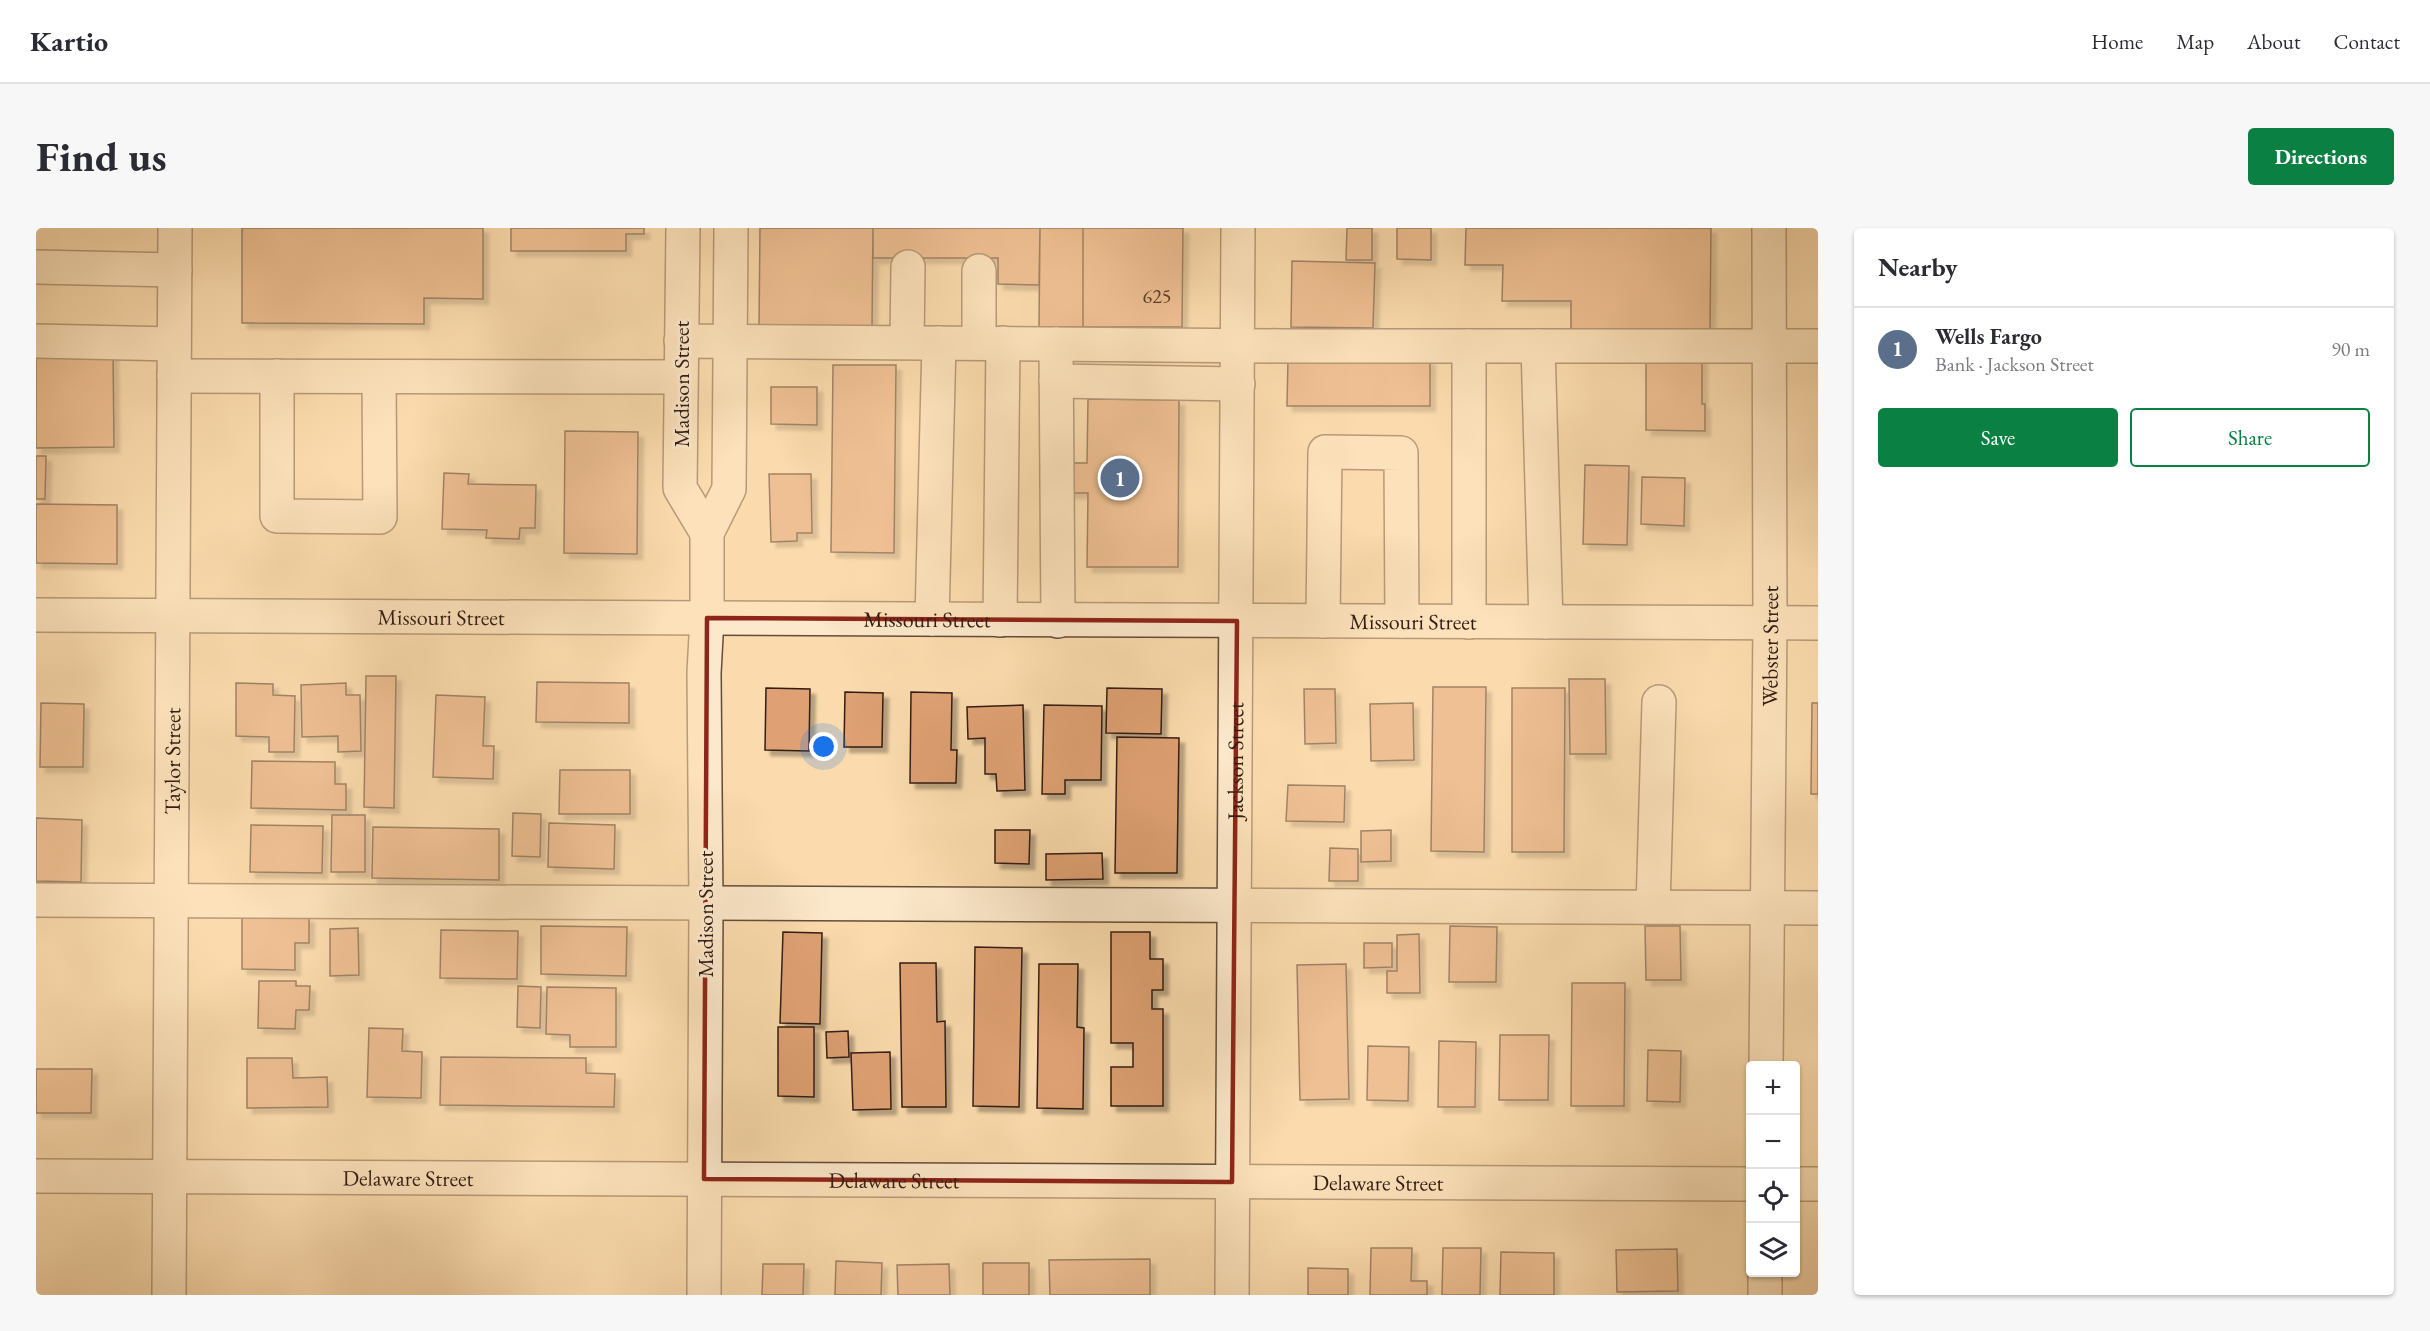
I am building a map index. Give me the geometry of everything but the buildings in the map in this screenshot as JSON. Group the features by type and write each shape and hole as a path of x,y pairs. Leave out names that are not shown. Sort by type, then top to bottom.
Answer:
{"street":[{"name":"Taylor Street","path":"170,1295 175,228"},
{"name":"Madison Street","path":"682,228 680,488 707,533"},
{"name":"Madison Street","path":"704,1295 706,903 704,673 707,618 707,533 729,489 731,228"},
{"name":"Jackson Street","path":"1232,1295 1239,228"},
{"name":"Webster Street","path":"1766,1061 1770,623 1769,228"},
{"path":"36,267 175,270"},
{"path":"908,267 923,343 932,619"},
{"path":"979,271 991,343 1000,620"},
{"path":"36,341 278,376 680,377"},
{"path":"681,341 1818,346"},
{"path":"1056,344 1058,621"},
{"path":"1469,346 1469,622"},
{"path":"1538,346 1545,622"},
{"path":"278,376 277,516 380,518 379,377"},
{"path":"1056,381 1239,384"},
{"path":"1323,621 1325,452 1401,453 1402,621"},
{"name":"Missouri Street","path":"36,615 1818,623"},
{"path":"1653,907 1659,702"},
{"path":"36,900 1818,908"},
{"name":"Delaware Street","path":"36,1176 1746,1184"},
{"path":"1800,1184 1818,1184"},
{"path":"1765,1277 1765,1295"}],"highlighted area":[{"path":"707,618 1237,621 1232,1182 704,1179"}],"place":[{"name":"Wells Fargo","path":"1120,478"}]}
